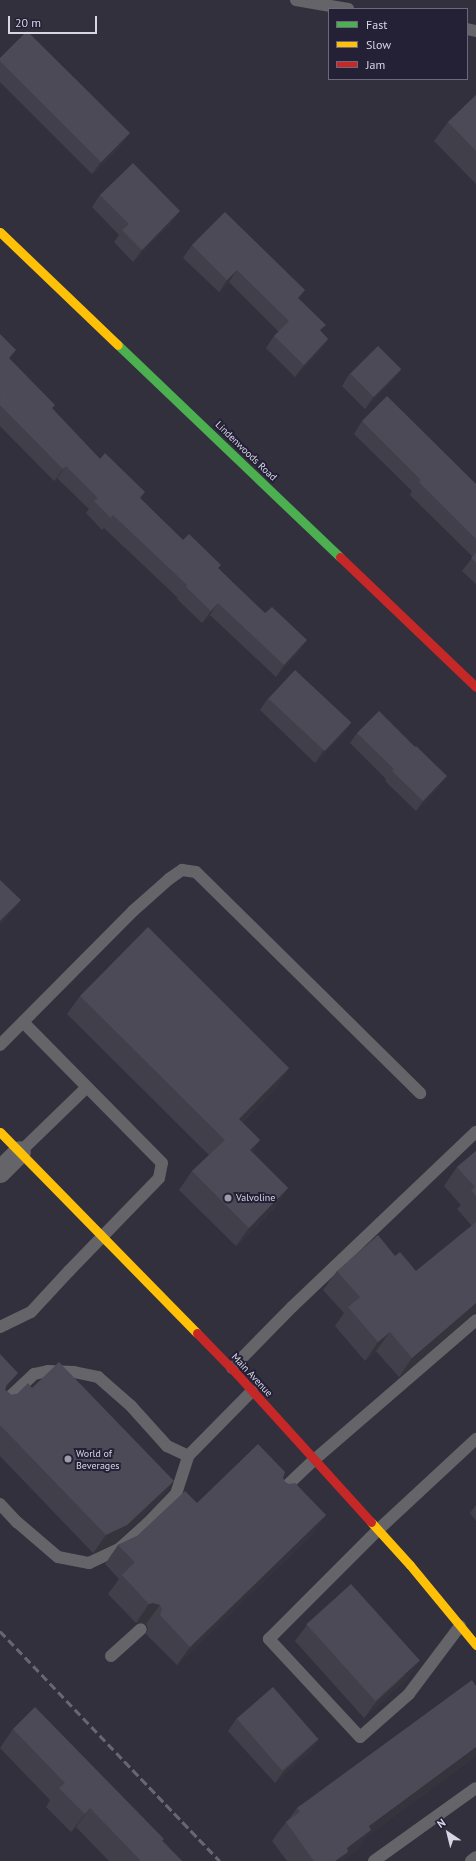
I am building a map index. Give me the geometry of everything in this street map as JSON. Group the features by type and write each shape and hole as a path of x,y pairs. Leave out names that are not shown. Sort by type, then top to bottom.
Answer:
{"main road":[{"name":"Lindenwoods Road","path":"0,232 476,687"},
{"name":"Main Avenue","path":"0,1132 232,1368 410,1565 476,1645"}],"street":[{"path":"0,1172 20,1152"}],"lane":[{"path":"296,0 342,8"},
{"path":"0,1045 133,911 168,879 182,870 196,872 420,1093"},
{"path":"0,1327 31,1312 159,1178 162,1163 23,1022"},
{"path":"20,1152 87,1087"},
{"path":"232,1368 309,1291 476,1132"},
{"path":"277,1496 314,1460 476,1320"},
{"path":"0,1406 34,1374 48,1371 74,1372 98,1377 131,1406 167,1446 188,1456"},
{"path":"0,1504 17,1522 58,1557 89,1563 119,1549 147,1524 176,1494 188,1456 252,1391"},
{"path":"460,1626 409,1694 360,1737 269,1639 378,1530 476,1439"},
{"path":"110,1656 141,1628"},
{"path":"374,1861 476,1788"},
{"path":"471,1861 476,1857"}],"building":[{"path":"27,31 130,133 101,162 0,61 0,58"},
{"path":"476,95 476,151 448,122"},
{"path":"133,163 180,211 142,250 122,230 129,224 100,195"},
{"path":"225,212 305,290 298,298 326,325 320,330 328,339 304,365 274,336 289,321 237,270 227,280 192,245"},
{"path":"0,334 16,350 9,358 55,405 52,408 100,459 105,453 145,492 140,498 183,540 189,534 221,565 218,568 265,613 272,607 307,640 284,665 218,603 211,611 186,587 187,585 113,515 111,518 94,501 98,498 66,466 63,469 0,405"},
{"path":"378,346 401,369 374,397 350,374"},
{"path":"387,396 476,484 476,539 419,482 421,480 362,421"},
{"path":"476,553 476,563 471,558"},
{"path":"295,670 351,723 325,751 268,699"},
{"path":"379,711 447,776 423,801 392,771 394,769 357,733"},
{"path":"0,880 21,900 0,921"},
{"path":"148,927 289,1068 239,1119 260,1140 250,1150 288,1188 249,1228 192,1171 225,1140 80,996"},
{"path":"476,1151 476,1196 471,1190 475,1187 457,1167"},
{"path":"476,1222 476,1303 412,1358 390,1332 378,1342 348,1307 360,1297 337,1271 378,1235 395,1256 400,1252 416,1271"},
{"path":"0,1354 18,1373 6,1386 5,1390 11,1395 17,1394 28,1383 32,1388 59,1362 174,1481 127,1525 106,1535 0,1425"},
{"path":"258,1444 285,1472 283,1478 285,1482 289,1484 295,1483 326,1515 190,1647 160,1615 162,1609 160,1605 153,1603 149,1604 122,1575 135,1562 118,1545 137,1536 185,1491 197,1503"},
{"path":"351,1584 420,1661 375,1701 306,1624"},
{"path":"472,1680 476,1686 476,1747 369,1826 371,1830 347,1848 348,1852 335,1861 314,1861 286,1822 300,1812 297,1808"},
{"path":"273,1687 318,1739 282,1771 237,1718"},
{"path":"35,1707 164,1839 162,1841 182,1861 141,1861 90,1808 85,1814 59,1788 65,1783 13,1729"}],"railway":[{"path":"0,1631 220,1861"}],"traffic: fast":[{"path":"118,345 340,557"}],"traffic: slow":[{"path":"0,232 118,345"},
{"path":"0,1132 197,1333"},
{"path":"371,1522 410,1565 476,1645"}],"traffic: jam":[{"path":"340,557 476,687"},
{"path":"197,1333 236,1373 371,1522"}],"place":[{"name":"Valvoline","path":"228,1198"},
{"name":"World of Beverages","path":"68,1459"}]}
